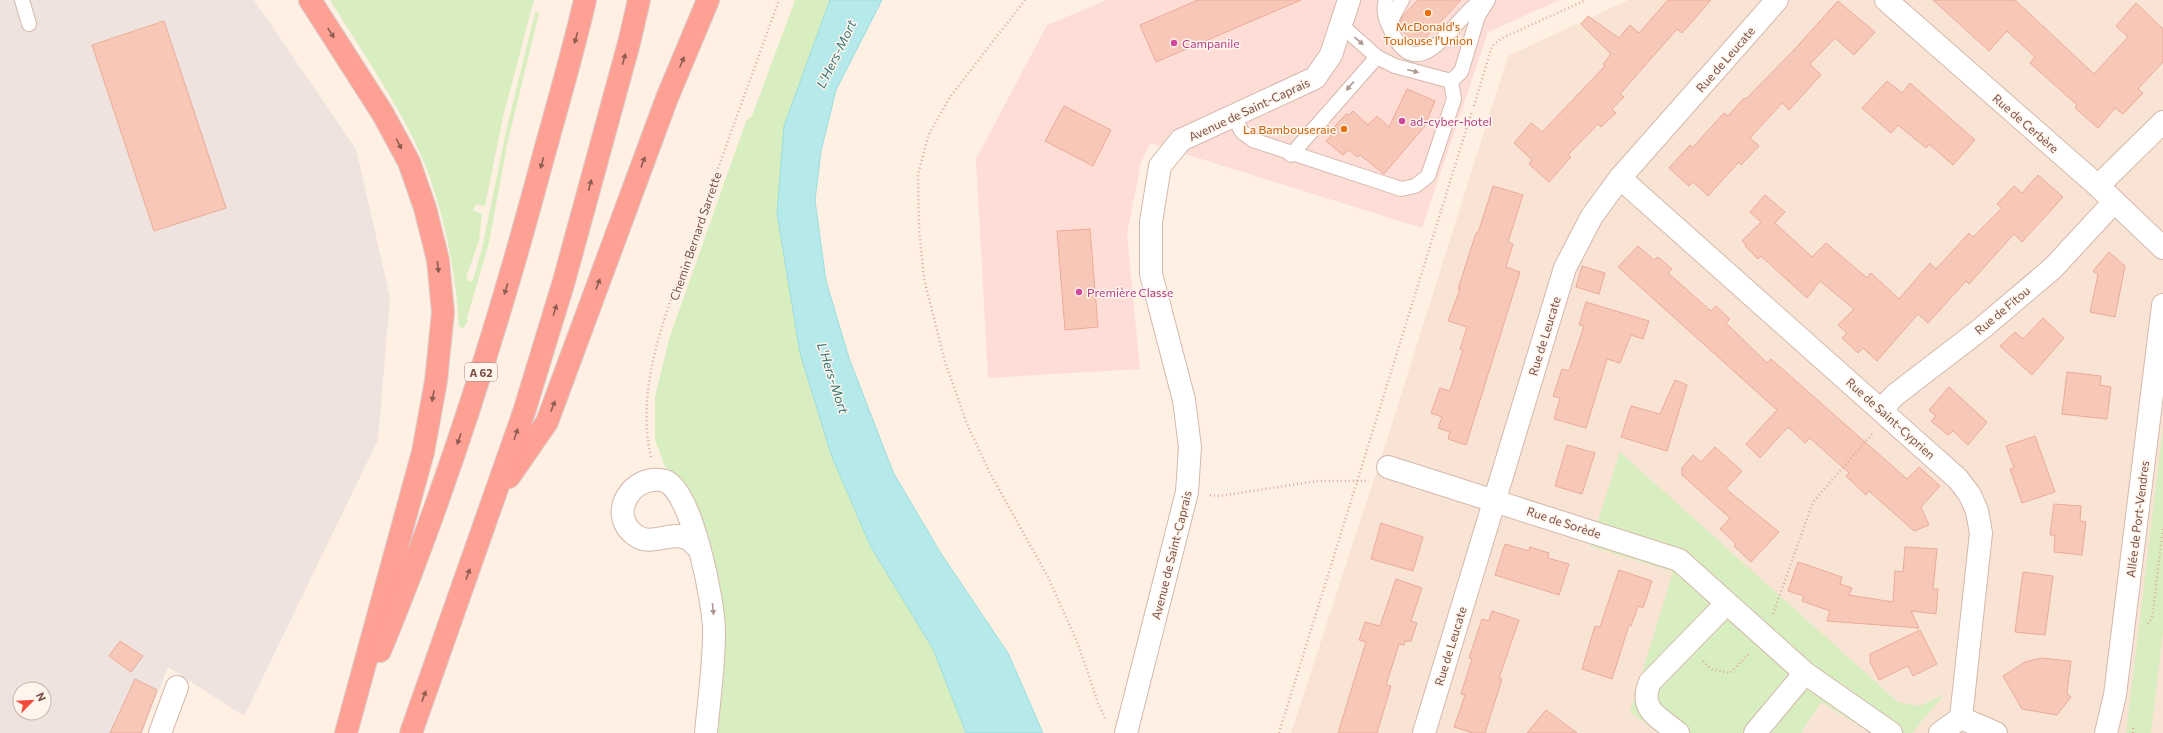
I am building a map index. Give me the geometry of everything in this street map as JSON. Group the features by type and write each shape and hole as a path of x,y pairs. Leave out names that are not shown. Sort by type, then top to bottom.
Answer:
{"highway":[{"path":"310,0 383,114 409,162 425,208 438,260 443,312 436,381 423,452 346,733"},
{"name":"A 62","path":"346,733 415,566 467,417 517,253 585,0"},
{"path":"411,733 495,498 564,281 629,43 639,0"},
{"path":"495,498 548,422 667,98 708,0"}],"street":[{"name":"Avenue de Saint-Caprais","path":"1126,733 1187,492 1190,447 1184,400 1151,274 1151,222 1160,166 1182,140 1315,78 1331,54 1349,0"},
{"name":"Rue de Leucate","path":"1424,733 1565,268 1592,216 1620,178 1777,0"},
{"name":"Rue de Cerbère","path":"1886,0 2098,186 2163,248"},
{"path":"2098,186 2163,122"},
{"name":"Rue de Saint-Cyprien","path":"1620,178 1885,412 1958,479 1970,495 1977,511 1981,533 1962,691 1961,718"},
{"name":"Rue de Fitou","path":"1885,412 1895,395 1981,329 2052,268 2114,202"},
{"name":"Allée de Port-Vendres","path":"2106,733 2115,695 2163,305"},
{"name":"Rue de Sorède","path":"1388,467 1494,499 1679,560 1726,604 1805,673 1891,733"},
{"path":"699,549 688,538 678,536 658,540 644,540 635,535 627,526 623,516 623,503 629,492 646,481 656,480 666,482 676,489 690,518 699,549 713,606 714,633 706,733"},
{"path":"1678,733 1648,709 1645,699 1650,682 1726,604"},
{"path":"1755,733 1805,673"},
{"path":"160,733 177,687"},
{"path":"1940,733 1961,718 1996,733"}],"lane":[{"path":"22,0 29,24"},
{"path":"1386,0 1384,7 1395,39 1402,49 1413,55 1426,53 1437,46 1474,6 1487,0"},
{"path":"1389,24 1402,0"},
{"path":"1451,81 1461,72 1478,16 1487,0"},
{"path":"1341,25 1377,57 1395,66 1451,81"},
{"path":"1291,154 1377,57"},
{"path":"1234,117 1242,132 1252,140 1401,189 1415,186 1428,176 1454,99 1451,81"}],"path":[{"name":"Chemin Bernard Sarrette","path":"656,480 647,441 646,414 648,386 660,338 719,166 779,0"},
{"path":"1025,0 950,97 929,134 918,174 919,229 924,279 945,362 967,424 990,473 1049,579 1078,644 1098,703 1106,720"},
{"path":"1279,733 1492,46 1502,38 1586,0"},
{"path":"1686,644 1711,669 1730,673 1765,637 1813,502 1885,412"},
{"path":"1187,492 1220,496 1317,481 1358,480 1375,482 1388,467"}],"shaded area":[{"path":"0,0 254,0 356,149 390,297 378,440 244,716 168,667 142,733 0,733"},
{"path":"1107,0 1560,0 1488,32 1422,228 1150,143 1141,163 1127,234 1140,369 988,378 976,159 1047,25"},
{"path":"1628,0 2163,0 2163,733 1291,733 1389,433 1508,56"}],"green space":[{"path":"330,0 534,0 503,117 485,206 476,204 473,210 482,214 479,241 466,278 470,282 473,280 482,248 507,127 535,12 539,13 507,145 489,243 467,318 468,320 464,328 459,327 453,269 445,231 429,175 420,153 397,108"},
{"path":"795,0 830,0 784,126 777,213 800,353 832,457 871,547 933,649 966,733 718,733 722,673 719,584 712,549 695,505 682,481 665,467 655,440 655,397 669,339 746,121 752,116"},
{"path":"2163,427 2163,632 2151,733 2126,733"},
{"path":"1620,452 1898,702 1920,706 1945,694 1912,733 1870,733 1821,702 1801,733 1658,733 1630,712 1673,572 1590,546"}],"water":[{"name":"L'Hers-Mort","path":"830,0 882,0 836,90 821,151 815,200 826,281 849,358 893,472 940,552 1008,653 1043,733 966,733 933,649 871,547 832,457 800,353 777,213 784,126"}],"building":[{"name":"Campanile","path":"1198,0 1301,0 1156,62 1140,25"},
{"name":"McDonald's Toulouse l'Union","path":"1418,0 1461,0 1419,45 1402,31 1398,25 1403,16"},
{"path":"1668,0 1711,0 1682,33 1677,29 1620,94 1624,97 1612,109 1616,113 1601,127 1598,124 1568,155 1571,157 1549,182 1529,164 1532,160 1514,143 1531,123 1542,132 1605,66 1603,64 1611,54 1581,24 1588,16 1619,38 1630,25 1639,33"},
{"path":"1933,0 2015,0 2094,74 2128,37 2116,26 2136,3 2163,29 2163,62 2138,89 2143,93 2123,114 2115,108 2098,128 2075,108 2077,105 2030,63 2035,57 2007,31 1989,51"},
{"path":"1838,1 1875,32 1854,55 1835,38 1810,64 1821,75 1789,110 1782,103 1750,138 1759,146 1741,165 1739,162 1708,196 1693,182 1689,186 1669,168 1690,145 1692,148 1724,113 1728,116 1744,98 1746,99 1793,51"},
{"path":"164,21 226,208 154,231 92,45"},
{"path":"1887,81 1902,93 1910,83 1975,140 1953,165 1929,144 1926,148 1898,125 1891,133 1862,108"},
{"path":"1407,89 1435,101 1424,127 1384,174 1360,155 1357,157 1349,150 1343,155 1326,141 1331,136 1328,134 1346,114 1349,115 1353,111 1368,125 1377,116 1389,127"},
{"path":"1064,106 1111,130 1093,166 1045,141"},
{"path":"2038,175 2063,197 2022,242 2014,234 1969,284 1966,281 1928,323 1918,314 1877,361 1863,348 1858,353 1842,338 1847,333 1838,325 1854,309 1820,281 1807,298 1761,256 1758,259 1742,241 1761,222 1750,212 1765,195 1785,212 1775,223 1812,257 1826,243 1867,278 1871,273 1899,299 1930,263 1936,269 1969,233 1973,237 2002,208 1997,204 2014,186 2022,193"},
{"path":"1493,186 1523,195 1508,242 1513,244 1506,267 1520,272 1466,445 1448,439 1450,432 1438,428 1442,417 1431,413 1440,388 1450,391 1463,350 1460,349 1467,327 1448,321 1460,289 1458,289 1476,233 1478,233"},
{"name":"Première Classe","path":"1090,229 1098,327 1065,330 1057,231"},
{"path":"1638,246 1654,260 1658,257 1672,269 1668,273 1711,311 1716,306 1730,319 1726,323 1767,363 1771,359 1907,479 1919,467 1940,486 1921,507 1929,525 1914,531 1869,491 1866,495 1846,476 1849,473 1810,438 1805,443 1788,427 1760,458 1746,444 1777,410 1618,267"},
{"path":"2109,252 2125,266 2115,317 2090,312 2098,275 2093,271"},
{"path":"1582,266 1605,273 1599,294 1576,287"},
{"path":"1586,302 1649,321 1643,339 1631,335 1620,363 1607,359 1586,428 1554,419 1560,398 1553,396 1562,369 1569,371 1584,326 1579,325"},
{"path":"2043,318 2064,338 2032,375 2000,346 2015,332 2023,339"},
{"path":"2067,372 2101,376 2100,385 2111,387 2107,419 2062,414"},
{"path":"1675,380 1687,385 1667,451 1621,437 1631,406 1660,414"},
{"path":"1949,387 1987,422 1968,445 1953,431 1948,435 1931,421 1936,416 1929,410"},
{"path":"2035,436 2055,492 2022,503 2010,469 2014,468 2006,446"},
{"path":"1567,445 1595,453 1582,494 1555,486"},
{"path":"1715,447 1742,471 1726,489 1779,532 1751,562 1734,546 1736,544 1720,529 1730,518 1682,475 1682,468 1693,455 1701,462"},
{"path":"2054,504 2081,506 2080,521 2086,522 2082,555 2054,552 2055,535 2050,535"},
{"path":"1381,523 1423,537 1413,571 1371,559"},
{"path":"1505,544 1529,551 1530,547 1549,553 1548,558 1569,564 1559,595 1495,575"},
{"path":"1905,547 1937,549 1933,589 1938,589 1936,614 1911,611 1919,628 1827,621 1830,611 1802,601 1804,596 1788,591 1798,562 1842,577 1840,584 1852,588 1849,595 1893,602 1895,571 1903,572"},
{"path":"1619,570 1652,581 1643,608 1638,606 1631,626 1629,625 1612,679 1582,669 1595,626 1600,627"},
{"path":"2023,572 2053,576 2045,635 2015,632"},
{"path":"1396,579 1422,588 1411,621 1417,623 1411,641 1405,641 1404,645 1399,644 1386,685 1391,686 1377,733 1338,733 1366,642 1359,640 1365,622 1380,626"},
{"path":"1492,611 1519,620 1499,678 1502,679 1485,733 1473,733 1454,727 1465,695 1461,694 1472,659 1469,658 1482,619 1489,621"},
{"path":"1920,630 1937,664 1913,676 1908,666 1879,680 1870,662 1870,654"},
{"path":"120,641 143,656 131,672 109,656"},
{"path":"2041,658 2071,661 2067,693 2071,697 2057,715 2022,709 2003,676 2025,662"},
{"path":"135,679 157,690 141,733 110,733"},
{"path":"1546,710 1577,733 1527,733"}],"place":[{"name":"McDonald's Toulouse l'Union","path":"1428,13"},
{"name":"Campanile","path":"1174,43"},
{"name":"ad-cyber-hotel","path":"1402,121"},
{"name":"La Bambouseraie","path":"1344,129"},
{"name":"Première Classe","path":"1079,292"}]}
